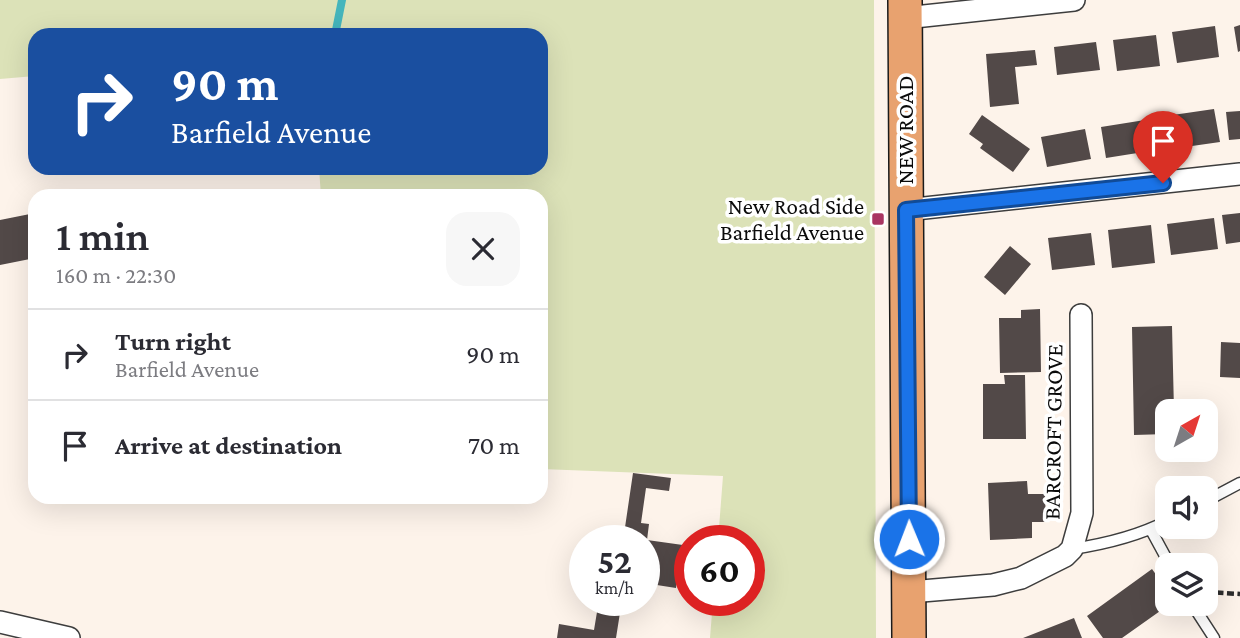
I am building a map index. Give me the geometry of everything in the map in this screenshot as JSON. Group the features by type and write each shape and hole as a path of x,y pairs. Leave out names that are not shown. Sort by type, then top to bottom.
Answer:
{"main road":[{"name":"NEW ROAD","path":"905,9 909,638"}],"street":[{"path":"905,9 1074,0"},
{"path":"906,210 1240,174"},
{"name":"BARCROFT GROVE","path":"910,592 993,584 1021,578 1065,556 1072,549 1082,513 1081,315"},
{"path":"0,622 69,638"}],"lane":[{"path":"1218,494 1240,482"},
{"name":"BARCROFT GROVE","path":"1072,549 1155,528"},
{"path":"1151,530 1163,553"},
{"path":"1200,616 1214,638"}],"path":[{"path":"1218,593 1240,594"}],"green space":[{"path":"0,0 874,0 876,638 710,638 712,616 765,616 765,525 719,525 723,476 548,469 548,189 320,189 320,175 548,175 548,28 28,28 28,77 0,79"}],"building":[{"path":"1240,25 1240,51 1238,52 1234,27"},
{"path":"1215,26 1219,57 1177,63 1172,32"},
{"path":"1156,35 1160,66 1117,71 1113,40"},
{"path":"1096,42 1100,70 1057,75 1054,47"},
{"path":"1035,50 1037,65 1015,67 1019,104 990,107 986,54"},
{"path":"1214,109 1220,142 1164,150 1159,117"},
{"path":"1240,111 1240,139 1229,140 1226,112"},
{"path":"982,115 1030,149 1013,172 980,148 983,144 969,134"},
{"path":"1145,120 1150,151 1106,158 1101,127"},
{"path":"1085,129 1091,159 1047,167 1041,137"},
{"path":"1240,213 1240,242 1226,244 1222,215"},
{"path":"28,214 28,259 0,265 0,220"},
{"path":"1214,218 1218,249 1171,255 1167,224"},
{"path":"1151,225 1155,263 1112,268 1108,230"},
{"path":"1091,233 1095,265 1052,270 1048,238"},
{"path":"1010,246 1031,264 1005,295 984,277"},
{"path":"1040,309 1041,372 1000,373 999,318 1021,318 1021,310"},
{"path":"1172,326 1174,399 1155,399 1155,434 1134,435 1132,327"},
{"path":"1221,342 1240,343 1240,378 1220,377"},
{"path":"1004,375 1025,375 1026,439 983,439 983,384 1005,384"},
{"path":"633,473 671,478 669,491 646,488 641,523 649,525 625,525"},
{"path":"1027,481 1028,494 1045,494 1046,522 1032,522 1032,538 990,540 988,483"},
{"path":"660,542 674,544 674,588 660,586"},
{"path":"1152,569 1155,573 1155,615 1122,638 1103,638 1087,616"},
{"path":"596,616 619,616 616,638 557,638 559,624 594,630"},
{"path":"1074,618 1082,638 1023,638"}],"waterway":[{"path":"336,28 342,0"}],"place":[{"name":"New Road Side Barfield Avenue","path":"878,219"}],"route":[{"path":"909,539 906,210 1163,183"}]}
